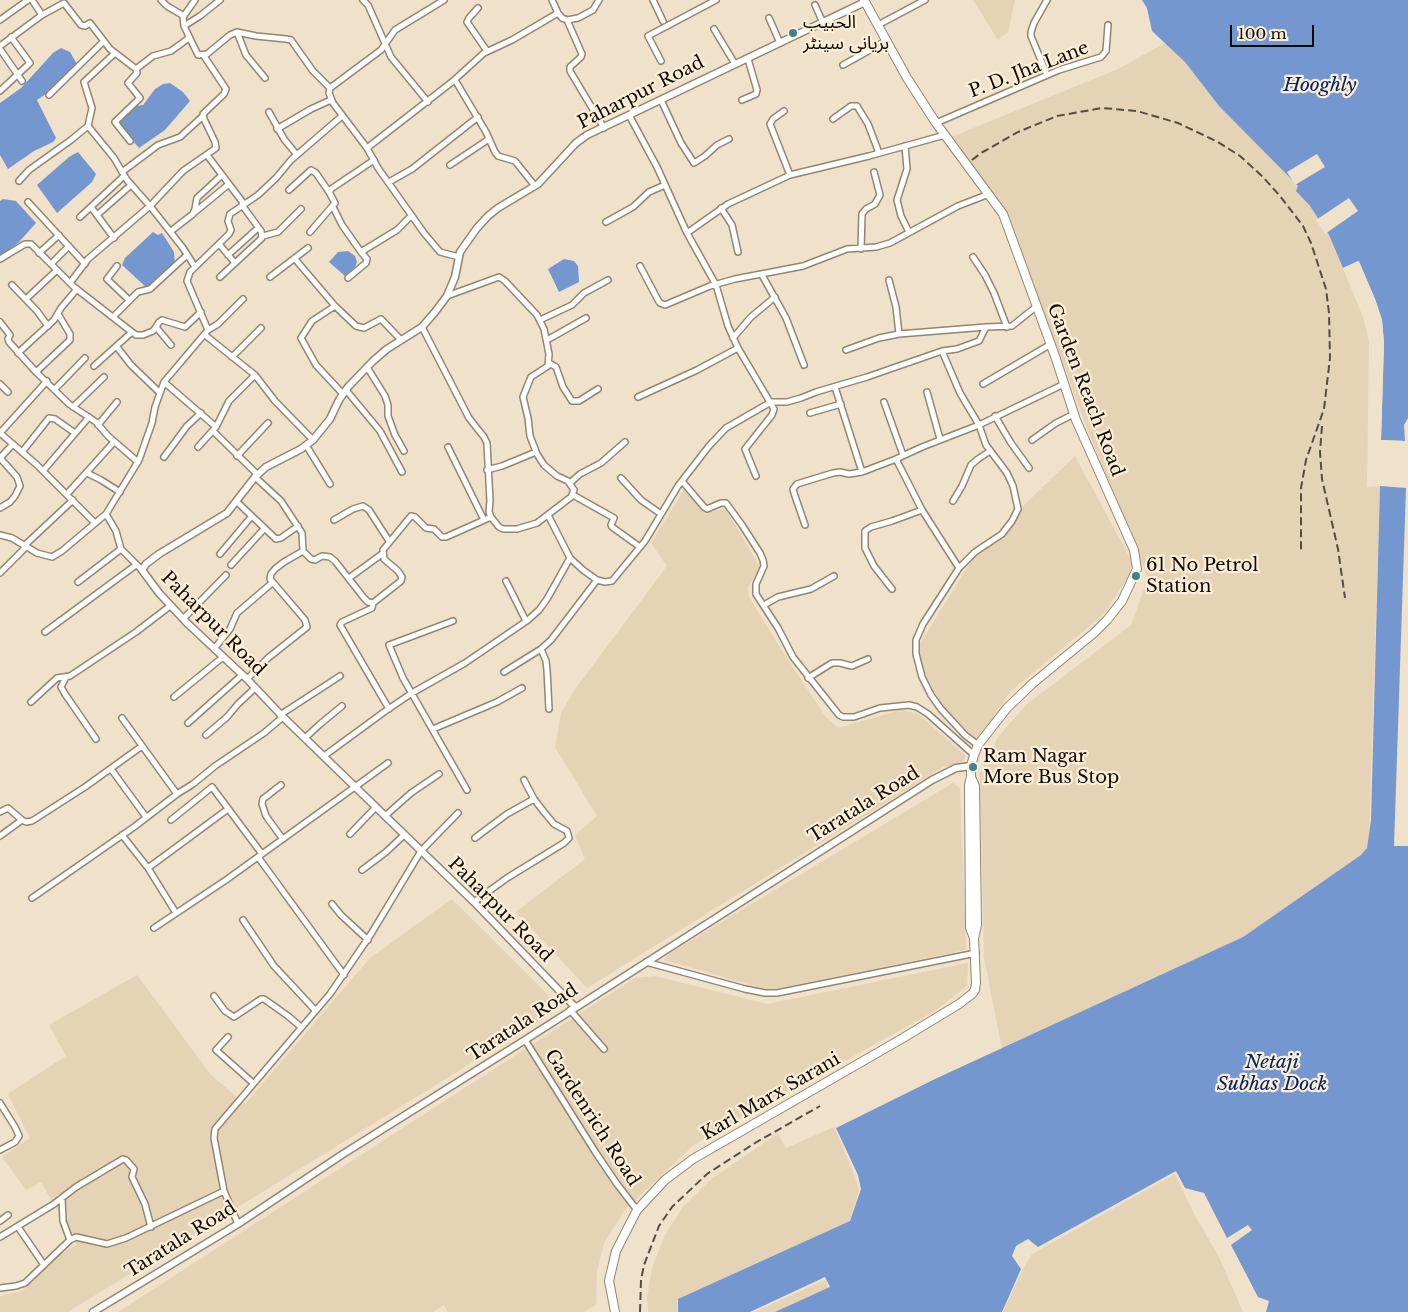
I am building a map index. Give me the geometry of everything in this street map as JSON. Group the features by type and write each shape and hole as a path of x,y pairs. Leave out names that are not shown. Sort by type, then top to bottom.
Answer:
{"main road":[{"name":"Garden Reach Road","path":"865,1 907,78 936,123 990,194 1009,226 1074,414 1134,550 1137,569 1122,601 1107,620 1032,684 998,719 978,745 971,766"},
{"name":"Karl Marx Sarani","path":"612,1311 609,1281 612,1262 629,1224 638,1210 660,1185 693,1159 912,1033 972,994 976,984 976,952 970,928 969,893 968,785 971,777 971,766"}],"street":[{"path":"0,20 28,0"},
{"path":"32,0 42,15"},
{"path":"161,0 166,6 184,16"},
{"path":"80,217 123,174 158,145 180,137 224,94 226,89 204,56 198,55 184,26 184,16 195,0"},
{"path":"184,26 220,0"},
{"path":"363,0 368,5 391,57 428,102"},
{"path":"444,0 395,30 381,50 330,88 328,93 342,116 367,148 411,216 440,252 459,257"},
{"path":"552,0 558,13 567,20 582,54 570,67 570,71 604,128"},
{"path":"567,20 578,18 592,10 599,0"},
{"path":"653,0 663,21"},
{"path":"661,61 648,36 716,0"},
{"path":"878,25 925,0"},
{"path":"1047,0 1034,23 1031,36 1047,75"},
{"path":"22,81 0,47 42,15 66,1 81,25 85,26 90,23 115,54 136,70"},
{"name":"Paharpur Road","path":"572,1009 474,902 170,606 139,567 227,513 256,476 266,467 289,456 313,440 330,419 345,392 367,367 387,349 422,327 428,321 447,296 455,277 459,257 464,245 488,216 534,186 550,173 576,143 587,135 823,23 865,1"},
{"path":"815,5 823,23"},
{"path":"478,8 469,18 468,22 487,51"},
{"path":"367,148 428,102 487,51 512,40 558,13"},
{"path":"769,18 780,42"},
{"name":"P. D. Jha Lane","path":"936,123 1047,75 1082,62 1101,58 1104,55 1108,25"},
{"path":"714,29 735,64"},
{"path":"204,56 230,35 237,32 291,40 313,71 330,88"},
{"path":"237,32 246,55 265,78"},
{"path":"0,90 30,63 12,37"},
{"path":"130,141 115,122 140,98 128,83 137,73 136,70 153,56 171,51 189,38"},
{"path":"843,65 886,40"},
{"path":"49,95 104,41"},
{"path":"19,181 29,170 88,126 92,108 84,82 115,54"},
{"path":"742,100 756,94 757,90 748,59"},
{"path":"454,80 478,117 498,156 512,159 534,186"},
{"path":"277,129 311,109 331,100"},
{"path":"661,100 680,143 694,163 717,145 729,139"},
{"path":"832,119 851,106 857,106 871,131 879,153"},
{"path":"784,111 773,119 770,124 790,175"},
{"path":"269,112 277,129 297,155"},
{"path":"629,115 687,232 716,285 733,338 774,409 772,415 745,449 756,476"},
{"path":"70,283 84,264 150,206 183,171 214,150 216,146 203,116"},
{"path":"313,440 275,401 255,375 232,357 207,332 201,312 187,281 190,272 231,230 228,221 230,214 268,187 297,155 342,116"},
{"path":"389,182 412,169 478,117"},
{"path":"88,126 92,128 114,158 131,185 171,231 195,267"},
{"path":"687,232 721,208 790,175 945,135"},
{"path":"450,165 490,139"},
{"path":"905,146 906,169 897,200 901,216 909,232"},
{"path":"206,155 229,184 263,236"},
{"path":"330,192 331,189 374,160"},
{"path":"289,190 309,170 313,170 330,192 335,202 310,232"},
{"path":"861,249 862,214 866,209 875,204 880,195 874,172"},
{"path":"195,212 197,198 222,175"},
{"path":"171,231 229,184"},
{"path":"96,215 131,185"},
{"path":"606,222 630,209 649,192 665,185"},
{"path":"640,266 658,300 662,304 669,304 735,279 803,266 847,249 861,249 890,243 958,206 990,194"},
{"path":"28,202 84,264"},
{"path":"90,207 114,238"},
{"path":"332,207 342,225 367,259 366,263 348,278"},
{"path":"721,208 732,225 738,252"},
{"path":"220,277 258,243 263,236 278,232 301,209"},
{"path":"361,252 397,230 411,216"},
{"path":"228,255 258,228"},
{"path":"40,253 59,235"},
{"path":"0,259 25,244 30,244 70,283 136,335 143,335 152,331 159,322 166,320 185,327 201,312"},
{"path":"219,244 235,263"},
{"path":"50,264 69,246"},
{"path":"270,277 308,248"},
{"path":"113,317 138,292 150,289 187,254"},
{"path":"973,257 994,293 1008,327"},
{"path":"295,259 336,306 359,328 364,328 380,318 401,340"},
{"path":"117,266 107,279 129,300"},
{"path":"26,300 57,270"},
{"path":"762,275 786,318 804,365"},
{"path":"422,327 469,418 484,437 490,501 489,512 491,517 503,529 517,529 537,523 573,495 574,488 570,483 557,476 544,465 536,452 530,436 523,398 532,377 546,368 549,363 544,329 540,320 505,281 499,278 447,296"},
{"path":"540,320 572,304 584,293 608,280"},
{"path":"889,280 900,334"},
{"path":"12,285 48,326"},
{"path":"18,353 48,326 77,289"},
{"path":"733,338 751,317 775,297"},
{"path":"0,535 7,536 49,557 56,555 106,514 138,462 152,423 159,392 164,382 207,332 218,324 242,299"},
{"path":"336,306 312,321 301,338 316,365 345,392 380,431 402,472"},
{"path":"846,350 879,338 900,334 1008,327 1017,324 1037,306"},
{"path":"36,372 70,340 70,334 58,314"},
{"path":"547,340 586,318"},
{"path":"0,322 10,334 8,340 36,372 138,462"},
{"path":"156,326 171,344"},
{"path":"548,515 570,558 597,580 612,581 640,547 682,481 720,433 736,421 770,402 787,402 979,340 986,327"},
{"path":"232,357 262,328"},
{"path":"94,366 132,332"},
{"path":"982,384 1051,344"},
{"path":"117,347 131,365 159,392"},
{"path":"638,397 697,370 738,348"},
{"path":"942,351 960,393 979,425 986,445 1007,473 1013,486 1018,509 1002,534 974,552 959,568 923,624 916,640 916,654 922,677 941,710 965,735 978,745"},
{"path":"55,389 85,358"},
{"path":"549,363 556,367 562,387 572,401 579,401 598,389"},
{"path":"367,367 385,396 388,405 388,416 395,435 404,451"},
{"path":"198,447 215,429 229,401 255,375"},
{"path":"74,407 104,377"},
{"path":"47,381 0,433 43,470 95,523"},
{"path":"164,382 201,413 256,476 281,501 303,535 303,550 311,560 322,556 330,557 364,598 372,603"},
{"path":"0,384 8,392"},
{"path":"805,525 794,493 795,486 833,473 849,474 862,472 940,439 979,425 1064,384"},
{"path":"835,387 862,472"},
{"path":"927,392 940,439"},
{"path":"98,425 118,402"},
{"path":"884,402 903,455"},
{"path":"810,413 841,404"},
{"path":"164,457 187,426 201,413"},
{"path":"1032,440 1056,423 1074,414"},
{"path":"996,416 1011,443 1029,468"},
{"path":"43,470 89,417"},
{"path":"22,452 49,418 55,419 75,433"},
{"path":"238,456 268,423"},
{"path":"67,494 114,442"},
{"path":"570,483 580,474 601,463 625,442"},
{"path":"0,508 10,502 20,486 17,477 0,458 13,444"},
{"path":"306,445 330,484"},
{"path":"448,447 484,520"},
{"path":"953,501 974,462 990,451"},
{"path":"487,470 536,452"},
{"path":"896,459 922,510 959,568"},
{"path":"87,473 120,492"},
{"path":"621,478 635,495 661,514"},
{"path":"682,481 704,507 710,508 721,503 727,504 748,533 760,553 764,566 755,591 778,628 793,658 839,715 854,717 880,708 909,705 928,714 974,755"},
{"path":"573,495 614,518 611,524 612,527 640,547"},
{"path":"0,573 72,500"},
{"path":"236,502 264,530 276,539 281,538 298,526"},
{"path":"334,520 353,509 363,506 369,510 389,541"},
{"path":"892,589 874,566 865,548 865,531 871,527 922,510"},
{"path":"46,632 139,567 121,549 116,531 106,514"},
{"path":"220,554 251,516"},
{"path":"349,578 382,554 389,541 411,516 415,517 426,528 434,530 442,537 446,537 491,517"},
{"path":"231,565 264,530"},
{"path":"78,582 121,549"},
{"path":"188,724 307,627 300,614 270,579 275,569 303,550"},
{"path":"382,554 384,559 398,571 402,577 401,581 372,603 372,608 342,622 340,625 389,709"},
{"path":"324,756 412,693 465,663 526,621 539,610 547,599 570,558"},
{"path":"183,619 226,575"},
{"path":"764,605 778,597 811,589 834,576"},
{"path":"504,672 541,649 551,640 597,580"},
{"path":"506,581 526,621"},
{"path":"214,649 230,629 237,613 272,583"},
{"path":"30,702 57,678 74,674 119,644 170,606"},
{"path":"453,620 389,645 403,678 467,790"},
{"path":"541,649 546,661 550,709"},
{"path":"174,697 223,657"},
{"path":"808,678 832,663 852,666 868,659"},
{"path":"32,898 146,818 215,766 264,733 282,716 340,676"},
{"path":"66,677 62,687 65,694 96,739"},
{"path":"206,735 227,717 255,688"},
{"path":"433,729 497,702 522,688"},
{"path":"305,738 342,706"},
{"path":"122,718 177,794"},
{"path":"0,812 8,808 22,820 32,822 142,746"},
{"path":"154,928 388,763"},
{"name":"Taratala Road","path":"93,1312 238,1224 343,1154 932,780 956,768 971,766"},
{"path":"111,769 146,818"},
{"path":"385,816 411,793 439,774"},
{"path":"474,902 568,840 569,835 567,831 554,824 534,800 524,780"},
{"path":"281,785 263,800 262,804 266,816 282,838"},
{"path":"171,820 212,787 344,975"},
{"path":"475,838 507,814 534,800"},
{"path":"350,834 376,807"},
{"path":"148,868 228,809"},
{"path":"238,1224 224,1191 214,1138 215,1129 344,975 368,940 421,851 458,813"},
{"path":"0,836 22,820"},
{"path":"122,835 148,868 176,913"},
{"path":"362,870 386,852 404,835"},
{"path":"332,904 368,940"},
{"path":"243,920 274,966 315,1010"},
{"path":"646,962 745,989 777,993 976,952"},
{"path":"214,996 225,1011 234,1017 262,998 301,1027"},
{"path":"572,1009 604,1049"},
{"path":"228,1037 216,1050 253,1083"},
{"name":"Gardenrich Road","path":"525,1040 596,1153 638,1210"},
{"path":"0,1103 19,1136 15,1142 1,1149"},
{"path":"0,1237 18,1227 76,1187 125,1159 134,1169 132,1177 145,1204 152,1227"},
{"path":"0,1288 25,1283 70,1240 76,1237 107,1244 152,1227 224,1191"},
{"path":"62,1198 63,1221 70,1240"},
{"path":"0,1221 8,1216"},
{"path":"18,1227 44,1265"}],"shaded area":[{"path":"973,0 1015,0 1008,32 998,40"},
{"path":"1165,43 1185,62 1219,106 1298,186 1296,191 1310,206 1329,235 1363,317 1369,343 1367,487 1380,486 1369,836 1367,848 1361,855 1243,937 1002,1049 984,957 980,773 998,737 1027,704 1131,625 1148,578 1088,431 1006,210 949,138 1118,69"},
{"path":"1075,456 1131,560 1130,574 1103,615 1011,691 978,740 944,710 919,661 918,647 973,558 1010,529 1020,509"},
{"path":"685,488 705,514 725,508 760,567 748,587 749,597 825,716 838,728 901,710 918,714 966,756 962,763 943,767 587,988 516,912 585,859 575,835 597,816 555,747 561,713 576,688 667,566 651,543"},
{"path":"953,783 960,788 966,950 769,990 664,960 670,953"},
{"path":"452,899 551,998 554,1012 68,1312 0,1312 0,1296 22,1291 63,1251 77,1245 41,1182 26,1190 2,1157 30,1138 8,1094 66,1056 49,1025 137,975 211,1075 245,1104 370,958"},
{"path":"968,963 967,986 935,1011 695,1144 625,1210 604,1243 597,1271 596,1305 584,1312 448,1312 444,1305 433,1312 118,1312 635,978 655,976 767,1004"},
{"path":"834,1127 859,1190 849,1222 677,1300 677,1312 648,1312 647,1298 652,1268 665,1235 682,1208 710,1180 778,1133 786,1148"},
{"path":"1175,1174 1193,1212 1219,1257 1243,1312 1003,1312 1032,1254"},
{"path":"825,1280 828,1288 776,1312 754,1312"}],"water":[{"name":"Hooghly","path":"1142,0 1408,0 1408,418 1404,425 1405,441 1381,440 1384,343 1382,320 1359,261 1343,268 1329,235 1310,206 1296,191 1298,186 1219,106 1185,62 1152,31 1147,8"},
{"path":"61,48 70,52 78,66 62,83 37,100 56,138 53,142 34,151 8,169 0,155 0,103 21,88 53,53"},
{"path":"170,83 183,92 190,101 165,130 139,148 118,124 135,106 143,105 155,89 163,84"},
{"path":"78,152 96,174 92,182 57,213 37,185 69,157"},
{"path":"3,199 16,201 36,223 19,242 0,257 0,201"},
{"path":"153,232 158,235 162,233 174,252 175,264 148,289 122,265 125,258"},
{"path":"348,251 355,256 357,262 355,267 345,276 329,262 338,252"},
{"path":"564,259 574,261 578,266 579,282 559,292 548,269"},
{"name":"Netaji Subhas Dock","path":"1380,486 1406,488 1394,846 1408,846 1408,1312 1266,1312 1269,1301 1258,1297 1231,1245 1252,1230 1248,1225 1227,1238 1204,1193 1185,1188 1176,1171 1038,1247 1028,1239 1016,1246 1012,1256 1021,1269 1002,1312 775,1312 830,1287 825,1277 750,1312 678,1312 678,1299 850,1221 861,1189 858,1175 836,1128 935,1079 1243,937 1361,855 1367,848 1371,820"}],"pier":[{"path":"1317,154 1325,167 1295,185 1287,172"},
{"path":"1349,198 1358,211 1325,234 1316,220"},
{"path":"1358,261 1382,320 1384,343 1381,440 1405,441 1405,443 1378,441 1382,343 1379,321 1373,300 1357,264 1344,271 1343,268"}],"railway":[{"path":"972,160 1018,132 1057,116 1102,108 1137,111 1178,123 1218,142 1240,156 1280,196 1303,226 1311,243 1326,289 1329,313 1330,358 1324,409 1306,460 1301,488 1301,551"},
{"path":"1322,426 1320,452 1322,479 1338,549 1345,598"},
{"path":"640,1312 641,1280 644,1265 659,1226 672,1207 707,1174 755,1143 820,1106"}],"place":[{"name":"الحبیب بریانی سینٹر","path":"793,33"},
{"name":"61 No Petrol Station","path":"1136,576"},
{"name":"Ram Nagar More Bus Stop","path":"973,767"}]}
